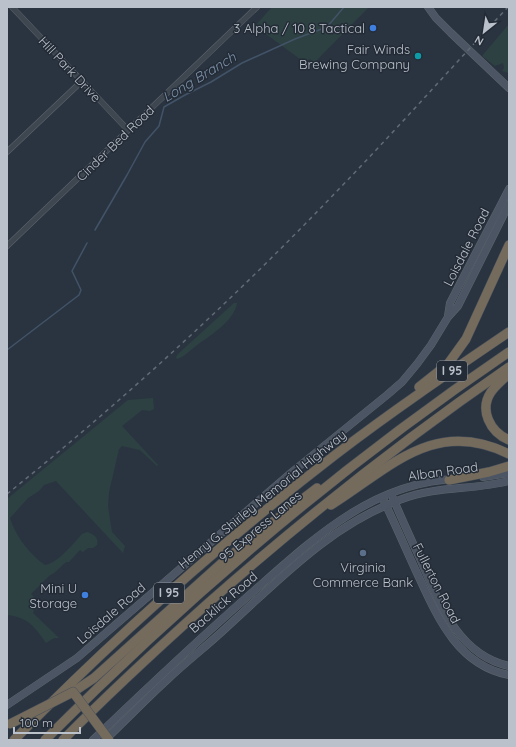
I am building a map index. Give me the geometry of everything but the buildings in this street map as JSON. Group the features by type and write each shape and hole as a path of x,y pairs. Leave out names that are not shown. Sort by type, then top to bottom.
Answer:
{"highway":[{"path":"396,411 419,387 444,368 459,349 471,330 509,245"},
{"name":"Henry G. Shirley Memorial Highway","path":"14,740 104,652 190,575 299,483 359,437 509,332"},
{"name":"95 Express Lanes","path":"45,740 122,664 197,597 317,495 380,445 509,352"},
{"name":"I 95","path":"63,740 109,693 238,576 398,447 509,367"},
{"path":"509,374 492,390 486,409 488,419 493,429 509,440"},
{"path":"292,531 348,495 387,466 423,448 448,442 466,441 484,444 507,453"},
{"path":"8,725 73,692 94,678 184,596 264,528 322,484 380,445"},
{"path":"449,480 509,466"},
{"path":"73,692 109,740"}],"main road":[{"path":"428,7 436,18 509,88"},
{"name":"Loisdale Road","path":"448,317 450,303 509,189"},
{"name":"Loisdale Road","path":"7,705 81,654 292,472 402,382 424,355 448,317 458,306 509,204"},
{"name":"Alban Road","path":"382,498 420,485 449,480 482,478 509,473"},
{"name":"Alban Road","path":"394,502 425,492 494,485 509,481"},
{"name":"Fullerton Road","path":"391,494 438,600 452,623 464,640 478,652 493,661 509,666"},
{"name":"Fullerton Road","path":"382,498 432,607 446,631 474,660 495,671 509,675"},
{"name":"Backlick Road","path":"93,740 189,648 311,540 352,513 382,498"},
{"name":"Backlick Road","path":"105,740 167,680 301,560 343,528 394,502"}],"street":[{"name":"Hill Park Drive","path":"12,7 128,130"},
{"name":"Cinder Bed Road","path":"7,246 257,7"},
{"path":"7,152 82,82"}],"green space":[{"path":"272,7 369,7 315,62 310,59 304,62 255,26"},
{"path":"509,24 509,73 502,71 504,68 503,63 495,66 482,56"},
{"path":"234,303 237,303 235,310 227,322 185,355 177,359 176,357 178,354"},
{"path":"153,398 154,409 150,411 142,410 122,426 158,465 157,466 140,450 122,446 119,449 109,492 108,506 112,532 125,546 123,553 56,481 44,485 39,491 28,498 10,518 15,531 24,544 39,561 45,565 50,564 60,557 82,534 87,532 95,536 97,540 97,545 93,548 88,548 83,552 80,550 69,562 66,562 49,576 31,594 37,600 31,607 34,610 33,613 59,638 54,638 46,643 38,632 26,621 7,615 7,499 128,400"}],"waterway":[{"name":"Long Branch","path":"95,230 145,142 159,126 164,107 211,82 242,63 295,39 327,27 344,7"},
{"name":"Long Branch","path":"7,350 79,295 81,290 72,271 87,243"}],"railway":[{"path":"7,494 94,422 219,309 360,167 508,7"}],"place":[{"name":"3 Alpha / 10 8 Tactical","path":"373,28"},
{"name":"Fair Winds Brewing Company","path":"418,56"},
{"name":"Virginia Commerce Bank","path":"363,553"},
{"name":"Mini U Storage","path":"85,595"}]}
